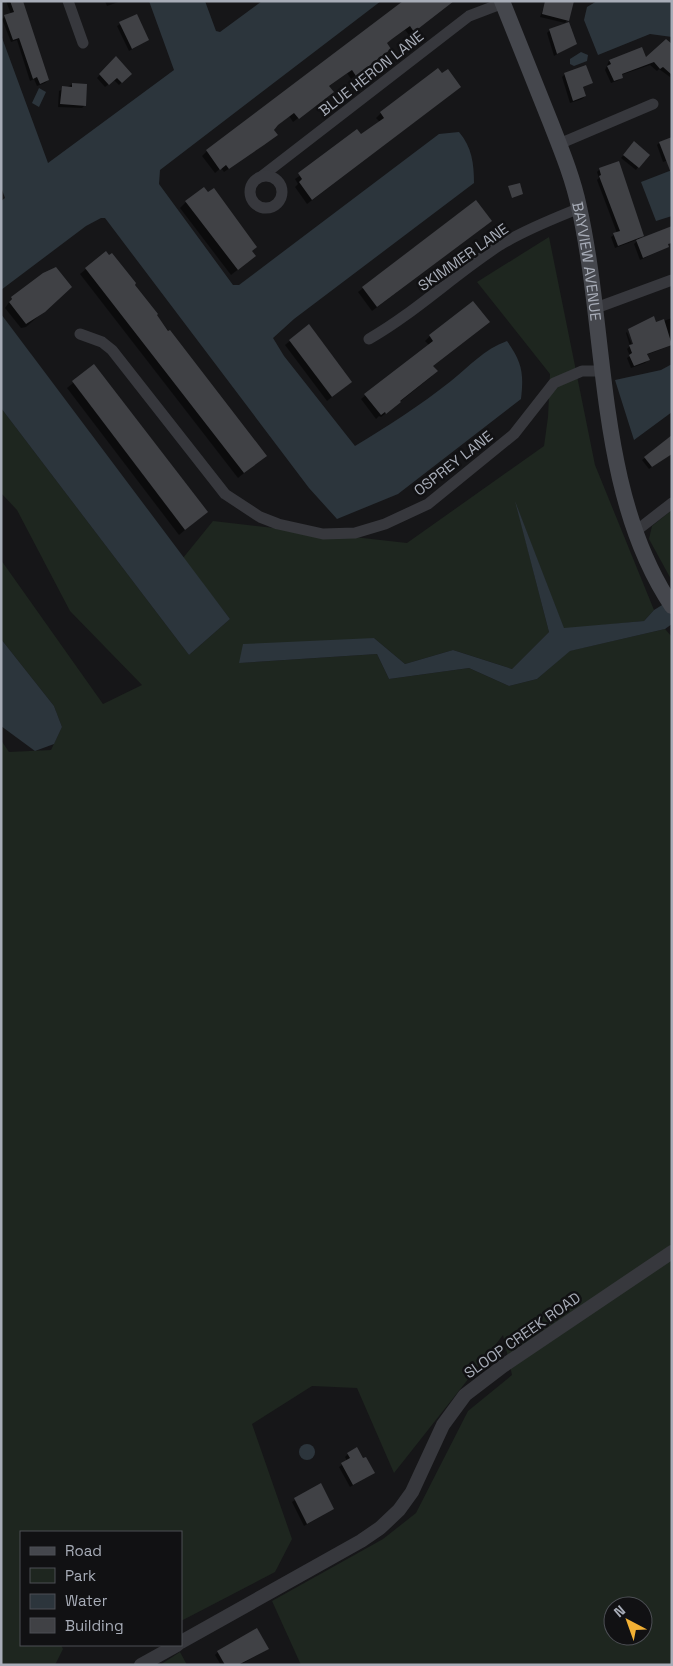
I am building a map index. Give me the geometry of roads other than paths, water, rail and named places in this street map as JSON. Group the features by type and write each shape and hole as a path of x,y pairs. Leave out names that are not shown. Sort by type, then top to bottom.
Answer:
{"main road":[{"name":"BAYVIEW AVENUE","path":"503,2 559,144 580,208 616,456 636,531 649,565 670,603"}],"street":[{"path":"68,1 83,43"},
{"name":"BLUE HERON LANE","path":"262,176 469,16 503,2"},
{"path":"559,144 653,104"},
{"name":"SKIMMER LANE","path":"369,339 395,324 501,245 546,221 580,208"},
{"path":"596,308 672,280"},
{"name":"OSPREY LANE","path":"80,334 102,342 112,350 225,494 260,517 278,524 323,534 355,533 385,524 428,504 514,434 554,383 582,371 603,370"},
{"path":"636,531 672,503"},
{"name":"SLOOP CREEK ROAD","path":"182,1641 361,1542 380,1528 399,1510 412,1492 443,1425 465,1395 503,1366 672,1252"},
{"path":"141,1665 175,1646"}],"water":[{"path":"149,1 205,1 216,31 220,32 262,1 381,1 160,170 159,184 233,285 239,285 439,134 459,132 467,144 473,162 474,183 294,319 273,338 284,356 355,446 428,398 484,353 507,341 516,355 521,368 521,399 398,494 337,519 309,488 105,218 101,218 86,226 1,290 1,201 5,198 1,187 1,35 48,163 174,70"},
{"path":"597,1 672,1 672,37 650,34 598,55 584,20 587,7"},
{"path":"581,52 588,55 587,61 574,66 570,64 570,59"},
{"path":"39,88 46,92 39,107 32,103"},
{"path":"672,170 672,216 656,221 641,182"},
{"path":"1,314 230,619 189,655 1,408"},
{"path":"672,364 672,412 634,440 615,380 661,370"},
{"path":"515,501 564,628 644,621 654,610 672,599 672,624 665,629 570,651 537,679 509,686 469,668 389,679 377,654 239,663 243,644 374,638 405,664 453,650 512,669 549,632"},
{"path":"1,639 54,706 62,727 54,744 35,751 1,726"},
{"path":"307,1444 313,1446 315,1452 313,1458 307,1460 301,1458 299,1452 301,1446"}]}
